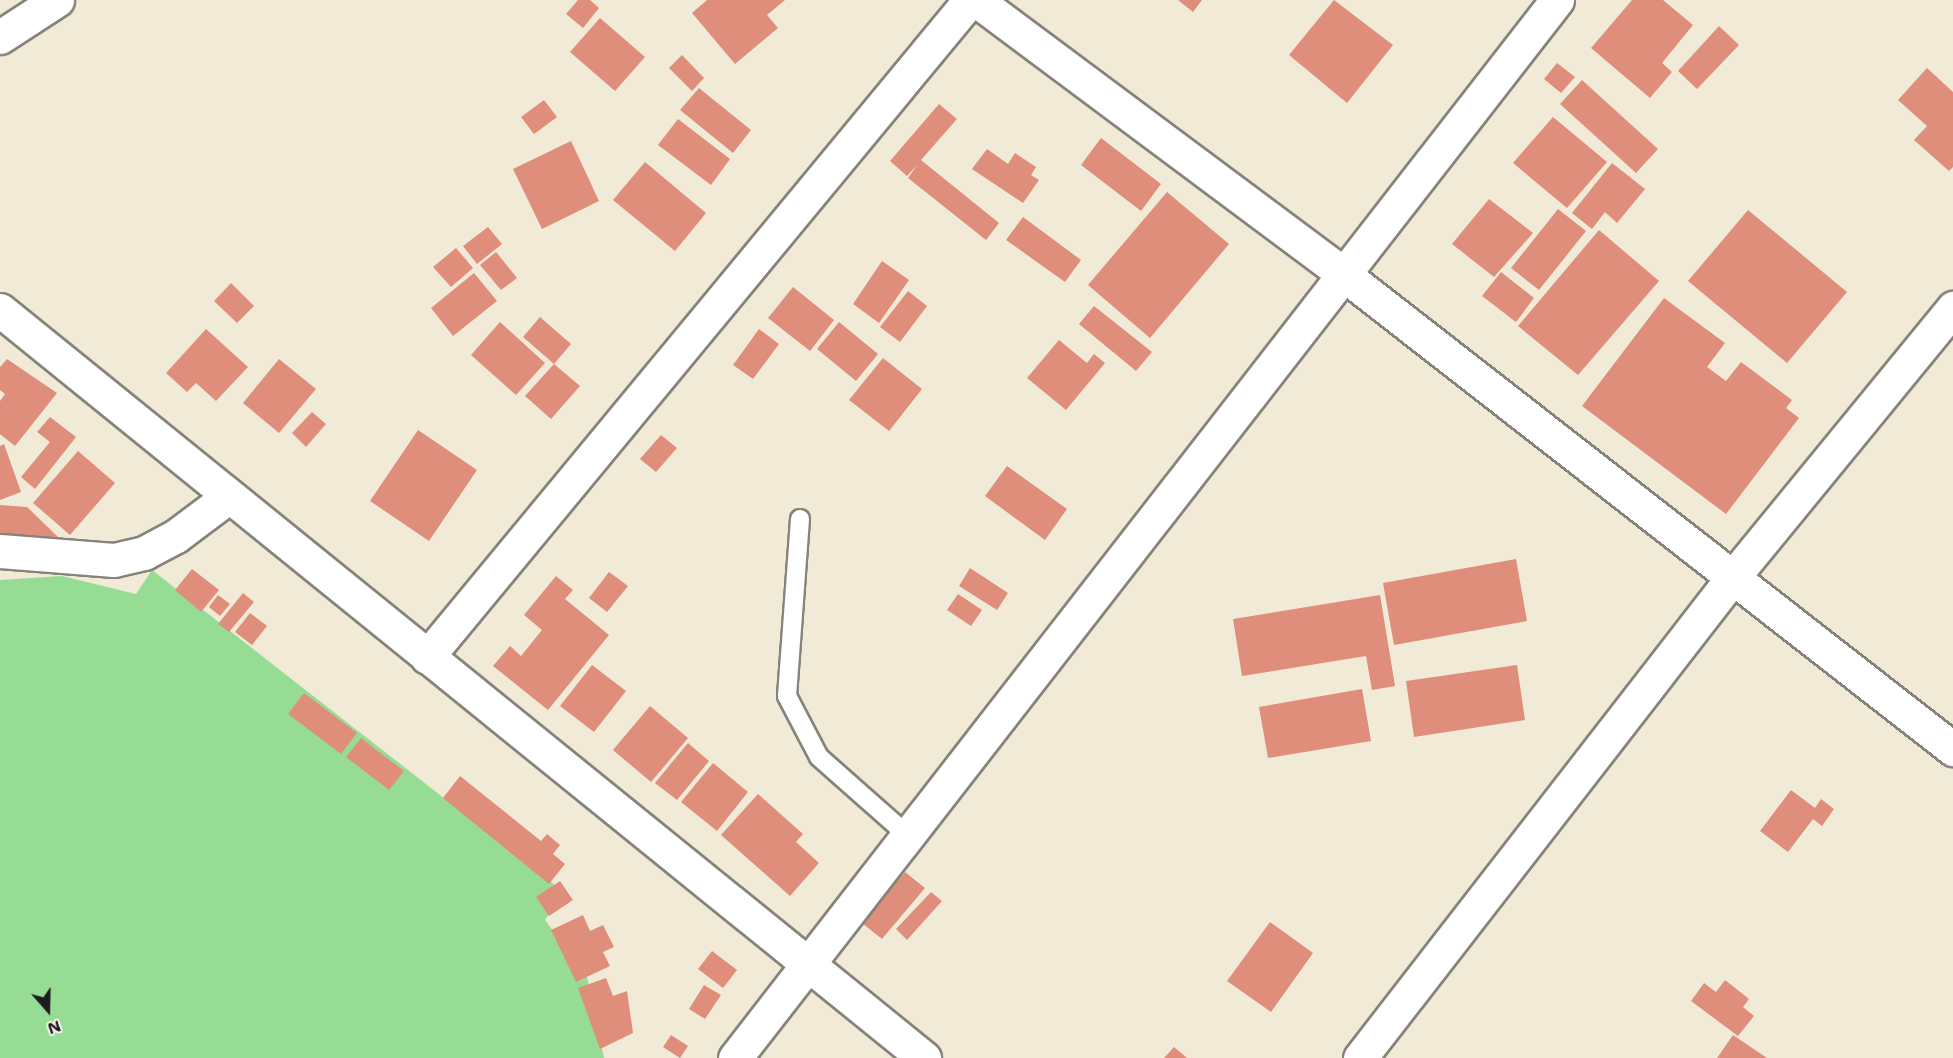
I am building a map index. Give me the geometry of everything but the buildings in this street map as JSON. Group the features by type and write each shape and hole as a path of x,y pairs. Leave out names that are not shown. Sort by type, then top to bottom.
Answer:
{"street":[{"path":"0,37 57,0"},
{"path":"428,657 970,0"},
{"path":"976,0 1342,273 1953,749"},
{"path":"735,1058 906,834 1557,0"},
{"path":"1360,1058 1733,577 1953,308"},
{"path":"0,310 228,497 924,1058"},
{"path":"0,551 114,560 144,553 176,536 228,497"}],"lane":[{"path":"800,519 787,696 819,757 906,834"}],"green space":[{"path":"152,570 564,892 545,920 587,977 604,1058 0,1058 0,580 62,576 136,594"}]}
